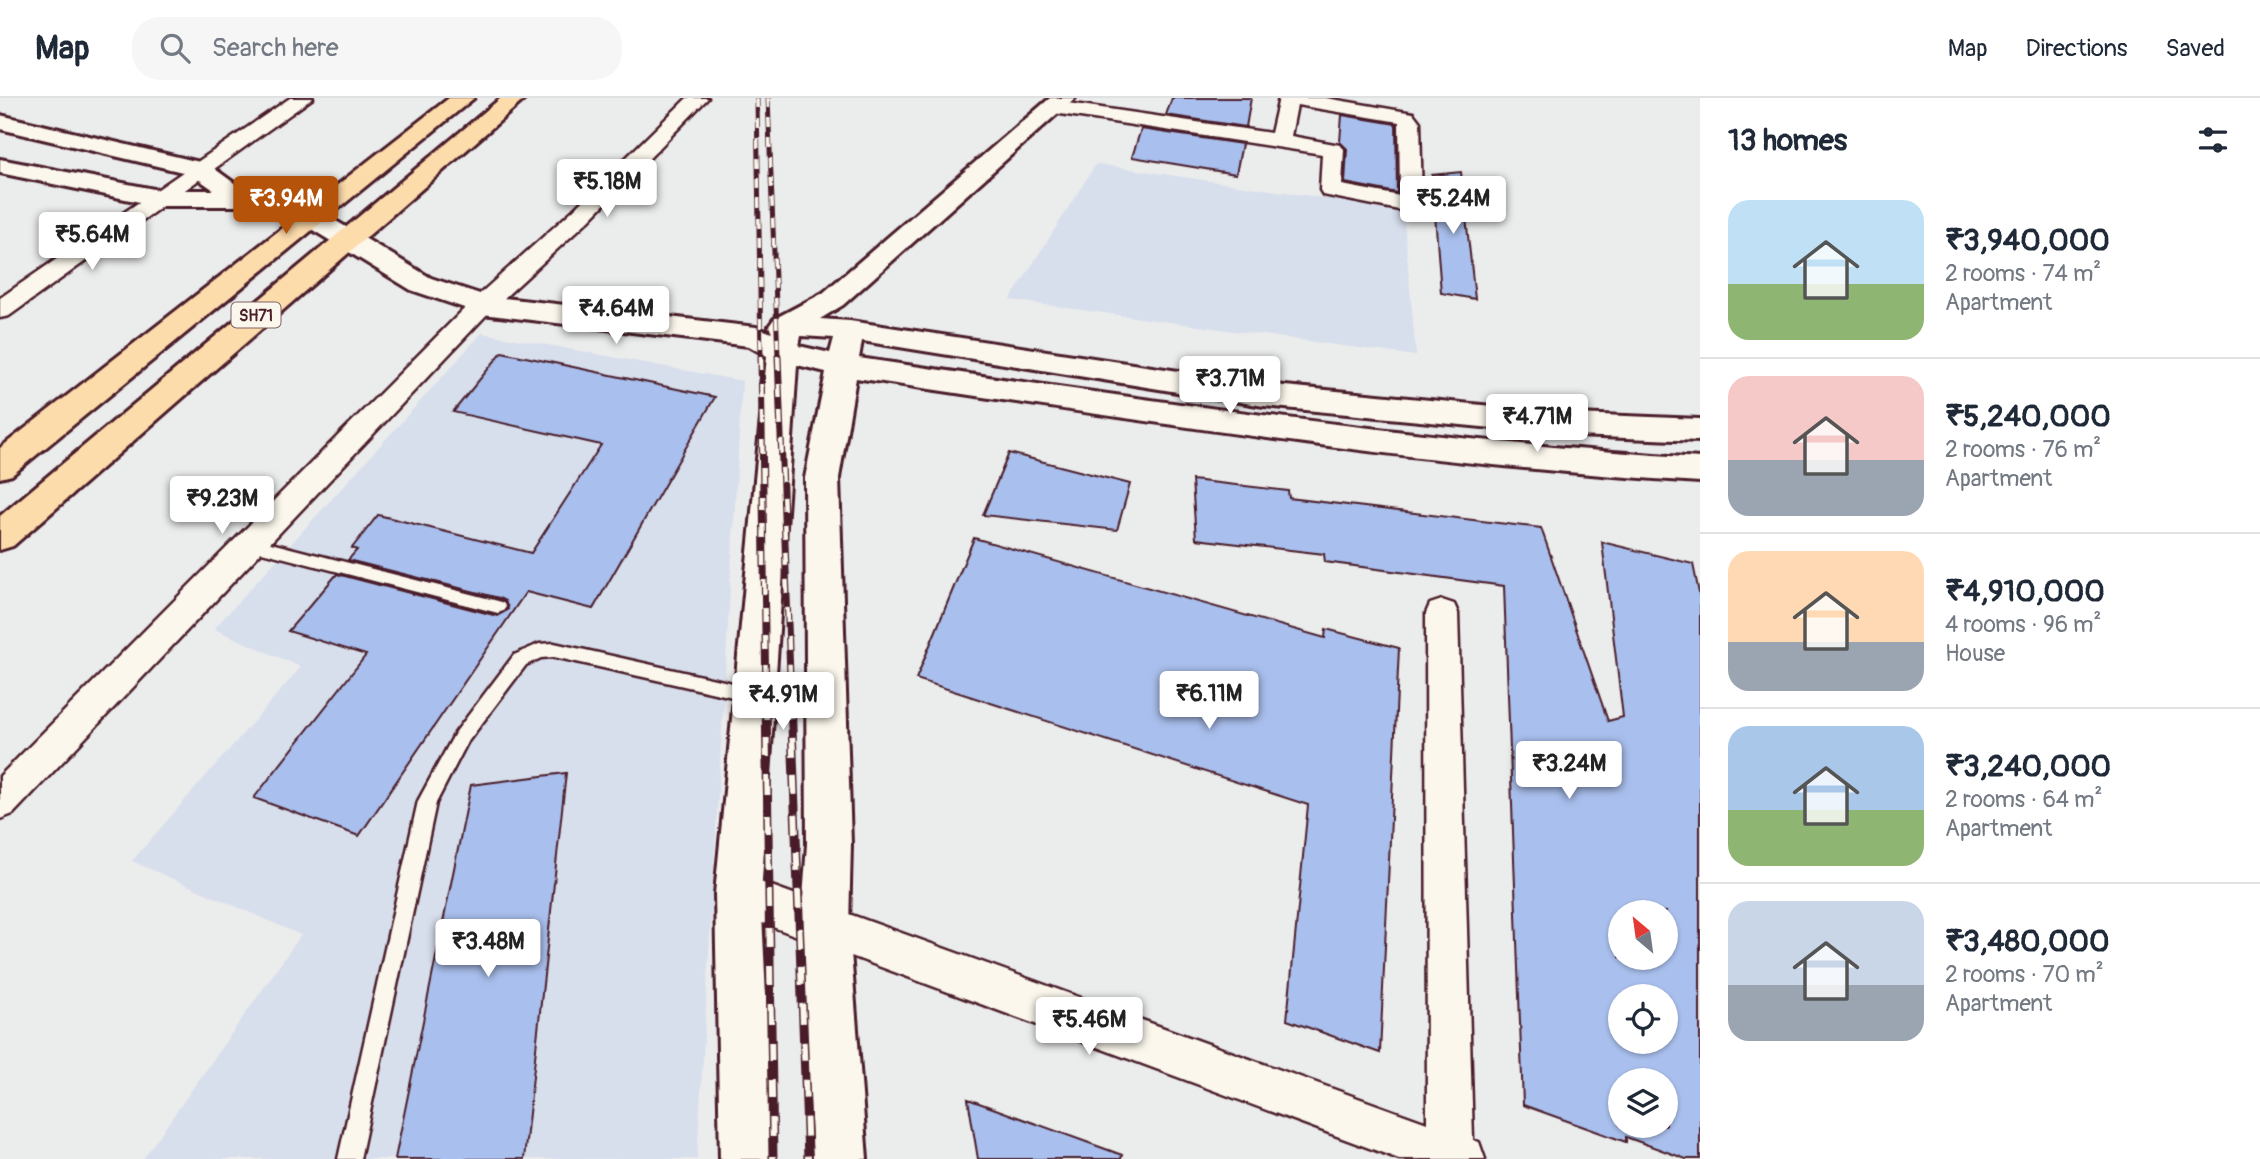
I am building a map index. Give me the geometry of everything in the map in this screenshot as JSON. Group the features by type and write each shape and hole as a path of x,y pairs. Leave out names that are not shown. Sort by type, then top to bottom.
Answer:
{"main road":[{"name":"SH71","path":"0,466 463,98"},
{"name":"SH71","path":"0,536 515,98"}],"street":[{"path":"0,310 303,98"},
{"path":"0,802 482,305 581,215 698,98"},
{"path":"840,1159 825,926 829,844 822,478 841,331 1059,102 1280,141 1333,149 1331,188 1334,191 1399,203 1411,201 1410,122 1406,117 1289,98 1280,141"},
{"path":"0,122 199,169 210,174 239,198"},
{"path":"0,166 159,198 239,198 312,218 421,284 482,305 776,338 841,331 1264,395 1552,422 1700,430"},
{"path":"776,338 841,331 1359,441 1571,464 1700,470"},
{"path":"747,1159 738,894 755,695 776,338"},
{"path":"1552,422 1571,464"},
{"path":"738,894 1456,1157 1442,614"}],"lane":[{"path":"251,544 498,607"},
{"path":"349,1159 427,801 461,738 520,660 539,652 554,650 755,695"}],"shaded area":[{"path":"1096,164 1403,210 1416,356 1010,300"},
{"path":"482,333 742,381 697,1159 143,1159 301,935 132,861 301,667 214,629"}],"building":[{"path":"1172,98 1251,98 1246,127 1166,115"},
{"path":"1342,115 1396,124 1397,193 1345,183 1347,149 1340,142"},
{"path":"1141,129 1242,144 1236,174 1132,157"},
{"path":"1461,172 1475,299 1441,293 1432,175"},
{"path":"502,352 715,397 593,609 526,592 359,836 254,798 366,655 288,631 337,574 497,616 508,609 505,601 499,598 348,560 357,550 352,548 378,515 531,553 601,445 453,412"},
{"path":"1009,453 1130,484 1117,530 983,515"},
{"path":"1192,480 1288,491 1289,498 1541,528 1608,721 1623,717 1602,542 1693,564 1700,598 1700,1159 1686,1159 1629,1138 1678,1138 1678,1068 1608,1068 1608,1136 1523,1105 1504,586 1325,562 1324,554 1196,539"},
{"path":"974,538 1325,638 1326,629 1399,648 1380,1053 1287,1020 1308,805 916,679"},
{"path":"566,773 524,1159 395,1159 471,785"},
{"path":"968,1099 1122,1155 1121,1159 978,1159"}],"railway":[{"path":"757,98 761,357"},
{"path":"768,98 778,357"},
{"path":"761,356 766,702"},
{"path":"778,356 791,702"},
{"path":"766,700 773,1159"},
{"path":"791,700 808,1159"}]}
